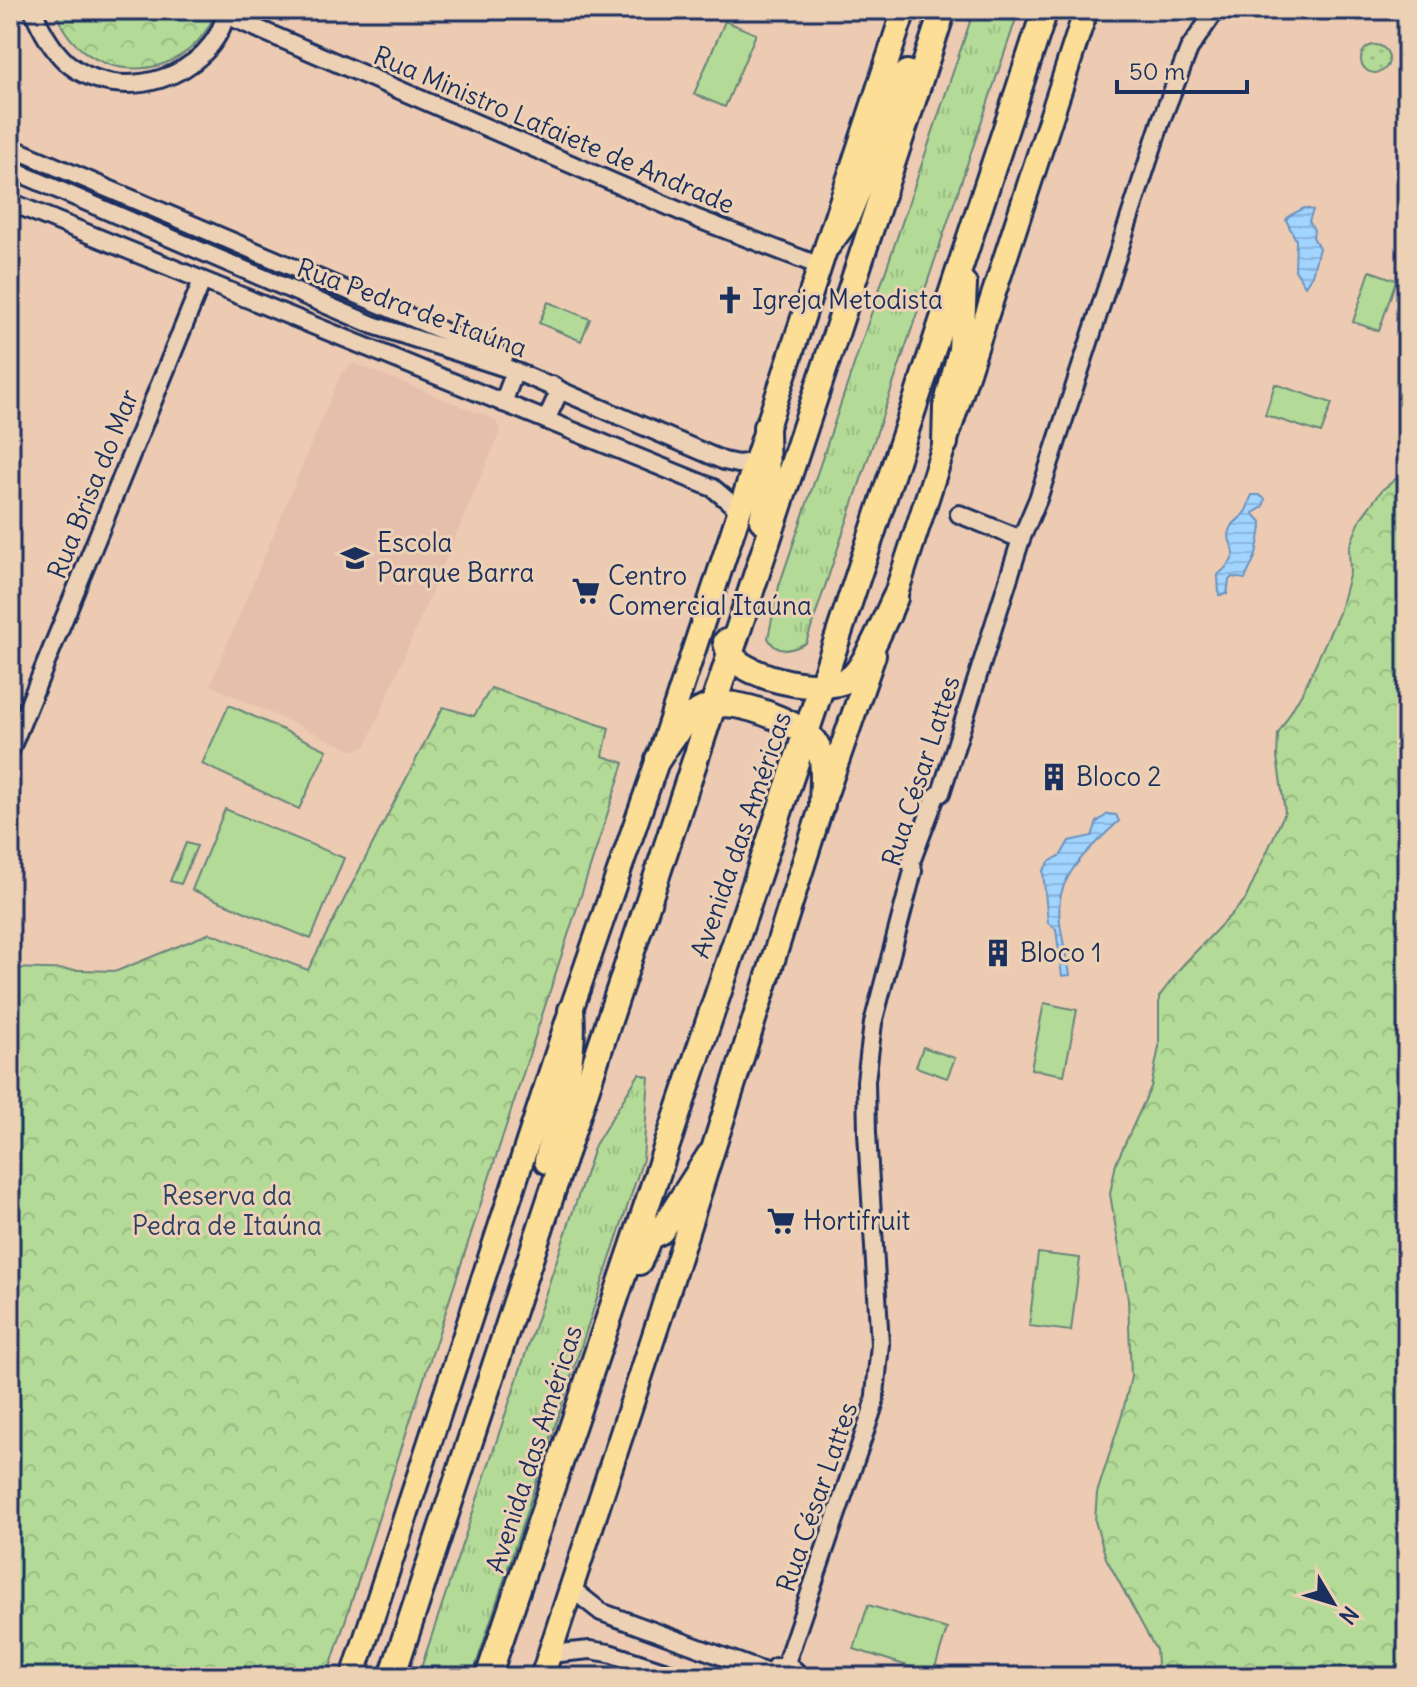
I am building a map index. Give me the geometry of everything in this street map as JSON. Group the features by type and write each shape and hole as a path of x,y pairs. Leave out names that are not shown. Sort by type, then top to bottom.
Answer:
{"highway":[{"path":"824,256 845,222 917,48 941,10"},
{"path":"392,1677 941,10"},
{"name":"Avenida das Américas","path":"488,1677 822,685 1045,10"},
{"path":"945,443 946,407 961,350 961,314 969,235"},
{"path":"766,427 768,461 764,514 724,637 730,655 759,673 780,680 807,686 837,684 852,677 861,664 895,598"},
{"path":"658,759 687,718 714,705 748,707 795,725 819,748 822,757 822,805"},
{"path":"523,1276 525,1237 545,1168 570,1059 573,1038 571,1010"},
{"path":"603,1331 627,1296 649,1237 661,1231 709,1156"}],"main road":[{"path":"353,1677 904,10"},
{"path":"542,1677 822,805 895,598 1086,10"}],"street":[{"path":"33,10 46,40 68,63 96,79 127,85 159,80 188,66 211,44 227,13"},
{"name":"Rua César Lattes","path":"785,1666 874,1405 880,1344 866,1081 873,1023 913,871 911,862 936,796 941,793 1021,539 1043,484 1162,118 1189,49 1216,10"},
{"name":"Rua Ministro Lafaiete de Andrade","path":"227,13 698,219 824,256"},
{"path":"10,147 513,361 560,390 546,420"},
{"name":"Rua Pedra de Itaúna","path":"10,169 373,325 515,371 724,461 738,464 754,462"},
{"name":"Rua Pedra de Itaúna","path":"10,202 713,488 739,510"},
{"name":"Rua Brisa do Mar","path":"10,751 202,281"},
{"path":"503,403 515,371"},
{"path":"959,514 1021,539"},
{"path":"572,1589 601,1612 763,1674 785,1666 802,1677"},
{"path":"550,1654 590,1650 609,1653 682,1677"}],"shaded area":[{"name":"Escola Parque Barra","path":"354,363 494,419 501,430 366,746 353,751 210,685 341,373"}],"green space":[{"path":"55,10 216,10 202,36 183,54 160,65 135,68 110,65 87,54 68,36"},
{"path":"974,10 1019,10 806,643 780,649 768,638 779,586"},
{"path":"725,21 756,34 725,107 694,94"},
{"path":"1375,45 1385,49 1389,59 1385,69 1375,73 1365,69 1361,59 1365,49"},
{"path":"1370,271 1396,280 1379,331 1353,322"},
{"path":"548,302 590,319 581,341 539,323"},
{"path":"1275,384 1332,403 1321,433 1265,415"},
{"path":"1407,470 1407,1677 1158,1677 1156,1650 1106,1558 1095,1521 1097,1493 1131,1377 1128,1299 1110,1194 1116,1163 1151,1087 1159,1047 1159,997 1182,966 1245,900 1285,812 1277,757 1278,734 1304,689 1339,613 1350,572 1349,548 1361,518 1382,490"},
{"name":"Reserva da Pedra de Itaúna","path":"491,688 609,728 603,756 624,763 327,1677 10,1677 10,968 117,971 210,933 308,970 443,707 474,716"},
{"path":"229,705 327,750 299,809 202,764"},
{"path":"225,809 344,858 311,939 192,890"},
{"path":"186,843 197,846 181,884 170,881"},
{"path":"1044,1003 1077,1010 1064,1075 1031,1069"},
{"path":"923,1047 955,1058 947,1078 916,1067"},
{"path":"639,1074 649,1077 643,1159 472,1677 418,1677 595,1145"},
{"path":"1038,1253 1080,1258 1071,1331 1029,1326"},
{"path":"868,1605 947,1629 933,1674 854,1649"}],"water":[{"path":"1304,208 1313,210 1309,221 1319,248 1312,275 1305,286 1295,270 1296,240 1286,220"},
{"path":"1252,495 1265,499 1263,507 1253,513 1262,523 1256,555 1245,579 1232,577 1227,594 1219,595 1218,575 1234,553 1229,535 1231,528 1246,511"},
{"path":"1108,814 1116,815 1119,821 1077,863 1061,894 1060,924 1070,975 1062,976 1056,929 1048,923 1043,871 1049,862 1061,855 1069,841 1092,836 1097,822"}],"place":[{"name":"Igreja Metodista","path":"730,300"},
{"name":"Escola Parque Barra","path":"355,558"},
{"name":"Centro Comercial Itaúna","path":"586,591"},
{"name":"Bloco 2","path":"1054,777"},
{"name":"Bloco 1","path":"998,953"},
{"name":"Hortifruit","path":"781,1221"}]}
